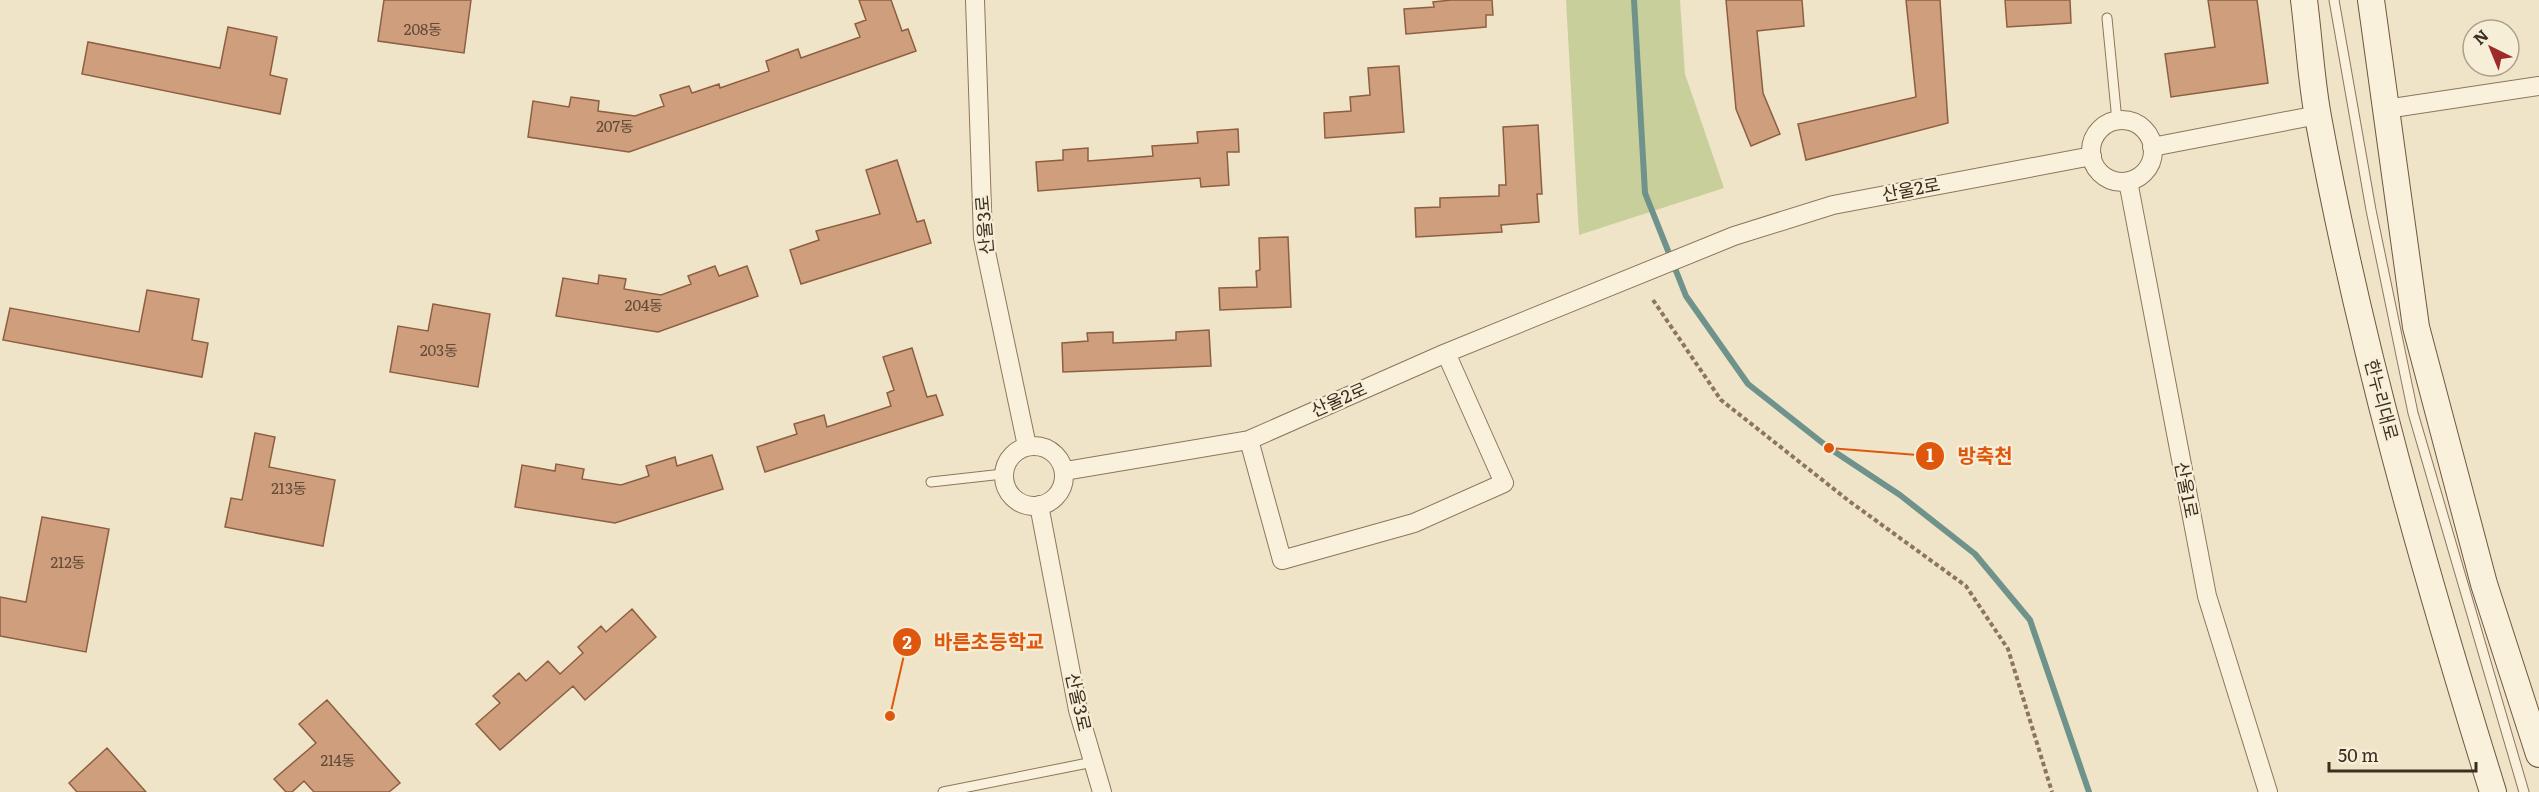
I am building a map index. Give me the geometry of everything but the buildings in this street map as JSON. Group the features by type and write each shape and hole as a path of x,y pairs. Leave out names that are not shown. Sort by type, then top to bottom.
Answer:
{"street":[{"name":"산울3로","path":"975,0 983,238 1027,446"},
{"name":"한누리대로","path":"2304,0 2318,115 2364,336 2432,596 2493,792"},
{"path":"2371,0 2416,327 2484,584 2539,754"},
{"path":"2386,109 2539,86"},
{"path":"2152,147 2318,115"},
{"path":"2117,121 2137,124 2145,130 2152,147 2152,159 2148,168 2141,176 2128,181 2111,180 2102,175 2095,168 2091,156 2094,138 2099,130 2117,121"},
{"name":"산울2로","path":"1065,471 1249,440 1446,353 1734,236 1833,205 2091,156"},
{"name":"산울1로","path":"2128,181 2206,596 2268,792"},
{"path":"1249,440 1282,560 1414,523 1504,483 1446,353"},
{"path":"1027,446 1046,447 1055,453 1065,471 1060,492 1053,499 1039,505 1024,504 1015,500 1008,493 1003,474 1011,456 1027,446"},
{"name":"산울3로","path":"1039,505 1078,710 1101,792"}],"lane":[{"path":"2334,0 2371,210 2413,413 2524,792"},
{"path":"2107,18 2117,121"},
{"path":"931,482 1003,474"},
{"path":"943,792 1093,762"}],"path":[{"path":"1653,300 1721,400 1849,501 1966,586 2008,649 2052,792"}],"green space":[{"path":"1566,0 1680,0 1685,74 1724,188 1579,235"}],"waterway":[{"path":"1634,0 1645,193 1686,296 1748,384 1829,448 1900,495 1975,554 2030,620 2089,792"}],"place":[{"name":"방축천","path":"1829,448"},
{"name":"바른초등학교","path":"890,716"}]}
